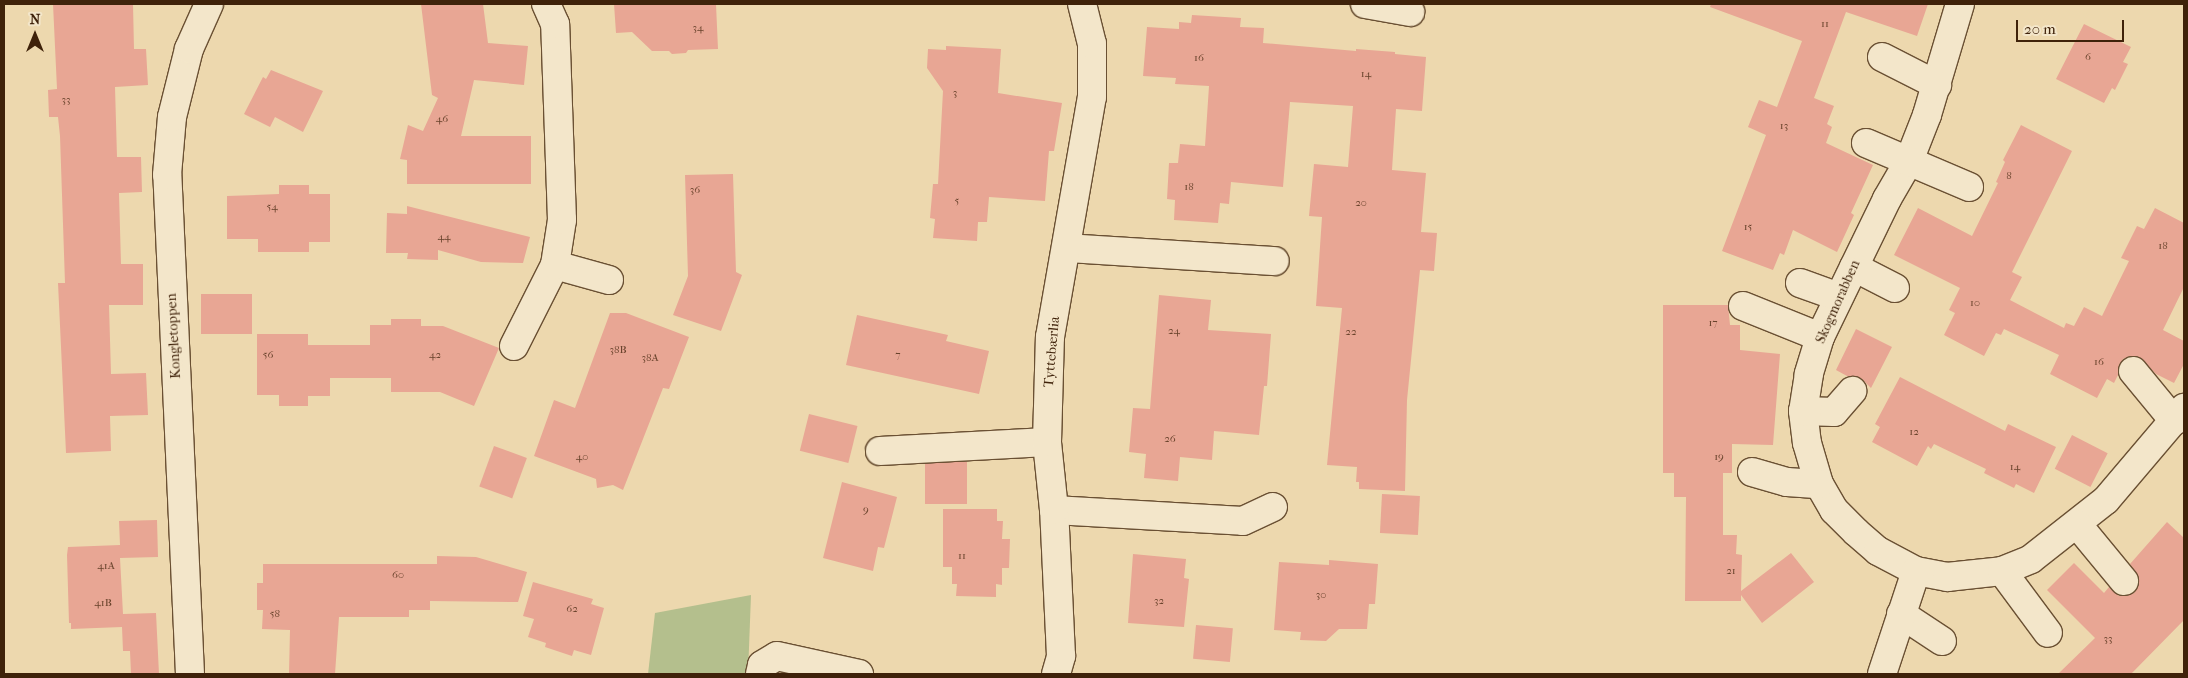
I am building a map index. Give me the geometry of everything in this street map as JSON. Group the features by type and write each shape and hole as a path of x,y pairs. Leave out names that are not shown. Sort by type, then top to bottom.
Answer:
{"street":[{"name":"Kongletoppen","path":"190,674 167,175 172,116 189,49 209,4"},
{"path":"514,346 555,265 562,220 558,79 554,24 546,4"},
{"name":"Tyttebærlia","path":"1056,674 1061,656 1054,510 1047,442 1050,337 1092,97 1092,44 1082,4"},
{"path":"1365,4 1410,12"},
{"name":"Skogmorabben","path":"1960,4 1937,85 1909,161 1854,266 1820,337 1809,374 1802,411 1807,444 1819,484 1834,510 1856,532 1878,551 1916,571 1947,577 2002,571 2031,559 2106,500 2177,425"},
{"path":"1882,56 1937,85"},
{"path":"1866,143 1969,187"},
{"path":"1067,248 1275,261"},
{"path":"555,265 609,280"},
{"path":"1854,266 1895,288"},
{"path":"1800,283 1839,297"},
{"path":"1743,306 1820,337"},
{"path":"2132,371 2177,425"},
{"path":"1802,411 1834,412 1852,391"},
{"path":"880,451 1047,442"},
{"path":"1752,472 1787,482 1819,484"},
{"path":"1054,510 1243,521 1273,507"},
{"path":"2077,524 2124,581"},
{"path":"1882,674 1916,571"},
{"path":"2002,571 2048,633"},
{"path":"1901,614 1942,641"},
{"path":"760,674 762,665 776,656 859,674"}],"green space":[{"path":"751,595 748,674 648,674 655,613"}],"building":[{"path":"53,4 133,4 134,49 146,49 148,85 115,87 117,157 141,157 142,192 119,193 121,264 143,264 143,305 109,305 111,374 146,373 148,415 110,416 111,451 66,453 58,283 65,283 60,136 58,117 49,117 48,90 57,89"},
{"path":"421,4 483,4 488,43 528,46 524,85 474,80 461,136 531,136 531,184 407,184 407,160 400,159 408,125 423,131 438,98 432,95"},
{"path":"614,4 716,4 718,49 688,50 686,53 672,54 669,51 652,51 632,32 616,33"},
{"path":"1711,4 1928,4 1917,36 1846,12 1814,98 1834,106 1827,124 1832,127 1826,143 1873,165 1851,213 1854,215 1837,252 1793,230 1784,255 1780,253 1773,270 1722,251 1766,135 1748,127 1759,100 1777,107 1802,41 1710,7"},
{"path":"1192,15 1241,18 1240,27 1264,28 1263,43 1356,51 1356,49 1395,52 1395,54 1426,57 1422,111 1396,109 1392,170 1426,173 1421,232 1437,233 1434,271 1420,270 1407,400 1405,491 1359,489 1359,482 1356,482 1357,467 1327,465 1342,308 1316,306 1322,217 1309,216 1314,164 1348,167 1353,106 1290,102 1283,187 1231,182 1229,204 1220,203 1218,223 1174,220 1175,200 1167,199 1169,163 1178,163 1180,144 1205,146 1209,86 1175,84 1176,78 1143,76 1147,27 1179,29 1179,22 1191,23"},
{"path":"2084,24 2131,47 2123,62 2128,64 2115,90 2112,88 2104,103 2056,79"},
{"path":"946,46 1001,49 998,93 1062,103 1054,151 1049,151 1045,201 989,197 987,222 978,222 977,241 933,238 935,219 930,218 933,184 938,184 943,91 927,68 928,49 946,50"},
{"path":"271,70 323,91 303,132 275,117 270,127 244,114 263,77 266,79"},
{"path":"2021,125 2072,151 2012,272 2022,277 2010,300 2064,328 2066,323 2074,326 2084,307 2102,316 2129,261 2121,258 2137,226 2144,229 2155,208 2184,223 2184,287 2163,330 2184,341 2184,364 2174,383 2156,374 2139,357 2130,356 2123,359 2119,365 2118,375 2114,383 2107,379 2097,398 2050,374 2059,355 2004,329 2001,335 1996,333 1984,356 1944,335 1955,313 1949,310 1960,288 1894,255 1918,208 1972,236 1998,183 1996,182 2005,162 2003,160"},
{"path":"733,174 736,272 742,275 721,331 673,315 688,276 685,175"},
{"path":"279,185 309,185 309,194 330,194 330,242 309,242 309,252 258,252 258,239 227,239 227,196 279,194"},
{"path":"407,206 530,237 523,263 481,262 438,250 438,260 407,259 408,253 386,253 387,213 407,214"},
{"path":"201,294 252,294 252,334 201,334"},
{"path":"1159,295 1211,300 1208,330 1271,334 1267,386 1264,386 1259,435 1214,431 1212,460 1180,457 1178,481 1144,478 1146,454 1129,452 1133,408 1150,409"},
{"path":"1663,305 1728,305 1730,325 1740,325 1740,350 1780,354 1773,445 1732,444 1732,473 1723,473 1723,535 1737,535 1736,554 1742,555 1741,591 1791,553 1814,582 1762,623 1741,595 1741,601 1685,601 1686,497 1674,497 1674,473 1663,473"},
{"path":"610,313 626,313 689,337 669,389 663,388 623,490 613,485 597,488 596,479 534,456 554,400 575,408"},
{"path":"857,315 948,335 946,341 989,351 979,394 846,365"},
{"path":"391,319 421,319 421,326 443,326 499,348 474,406 440,392 391,392 391,378 330,378 330,396 308,396 308,406 279,406 279,395 257,395 257,334 308,334 308,345 370,345 370,325 391,325"},
{"path":"1856,329 1892,347 1871,388 1862,379 1847,376 1836,370"},
{"path":"1900,377 2005,431 2008,424 2056,447 2034,493 2016,484 2014,488 1984,473 1986,469 1934,444 1931,449 1928,446 1917,466 1872,442 1880,427 1875,424"},
{"path":"809,414 858,426 848,463 800,451"},
{"path":"2072,435 2108,453 2090,487 2055,469"},
{"path":"494,446 527,458 512,498 479,486"},
{"path":"925,462 967,462 967,504 925,504"},
{"path":"842,482 897,497 884,548 878,547 873,571 823,558"},
{"path":"1382,494 1420,496 1418,535 1380,533"},
{"path":"943,509 997,509 997,521 1003,521 1002,539 1010,539 1009,568 1002,568 1002,585 996,584 996,597 956,596 957,584 952,584 952,567 943,567"},
{"path":"157,520 158,557 120,558 123,614 156,613 159,674 131,674 130,651 123,651 122,627 71,629 71,623 69,623 68,547 120,545 119,521"},
{"path":"2167,522 2184,538 2184,620 2131,674 2058,674 2095,638 2047,590 2074,563 2104,593 2109,587 2119,596 2134,593 2138,587 2139,579 2130,564"},
{"path":"1133,554 1186,559 1184,578 1189,579 1184,627 1128,623"},
{"path":"437,556 476,557 527,572 518,602 430,601 430,610 409,610 409,617 339,617 335,674 289,674 290,630 262,629 263,610 257,610 257,583 263,583 263,564 437,564"},
{"path":"1329,560 1378,564 1375,604 1369,604 1367,629 1339,629 1326,641 1300,640 1301,632 1274,630 1279,562 1329,565"},
{"path":"533,582 593,599 591,604 604,608 591,655 574,650 572,656 545,647 546,643 528,637 534,619 523,616"},
{"path":"1196,625 1233,628 1230,662 1193,659"}]}
